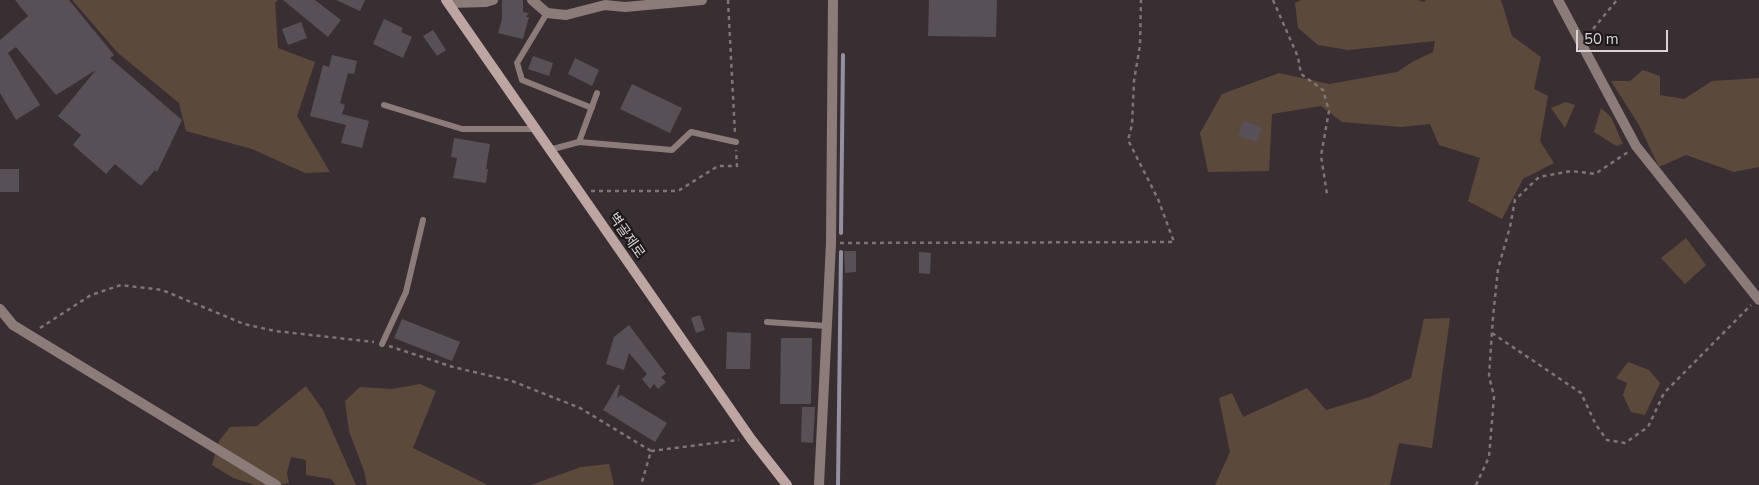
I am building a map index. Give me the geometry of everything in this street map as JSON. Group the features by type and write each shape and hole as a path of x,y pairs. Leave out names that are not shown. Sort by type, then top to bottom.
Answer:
{"street":[{"path":"448,2 486,2 493,0"},
{"path":"532,0 547,13 566,16 605,5 624,7 702,0"},
{"path":"819,485 831,242 834,0"},
{"path":"1558,0 1636,146 1758,299"},
{"name":"벽골제로","path":"448,2 751,439 787,485"},
{"path":"0,309 13,325 276,485"}],"lane":[{"path":"547,13 517,64 522,80 592,108"},
{"path":"579,142 597,93"},
{"path":"384,104 462,129 535,129"},
{"path":"549,150 579,142 672,150 691,132 736,142"},
{"path":"382,344 406,292 423,220"},
{"path":"767,322 827,326"}],"path":[{"path":"831,242 1174,242 1158,200 1128,140 1132,125 1134,81 1140,45 1141,0"},
{"path":"1273,0 1298,57 1301,74 1323,90 1329,111 1321,156 1327,194"},
{"path":"1581,44 1617,0"},
{"path":"1476,485 1490,457 1494,398 1489,376 1498,269 1510,227 1515,200 1539,177 1570,171 1595,174 1636,146"},
{"path":"30,335 91,296 121,285 162,290 244,324 275,331 374,342 453,367 512,381 588,412 651,451 751,439"},
{"path":"1492,333 1580,393 1596,425 1607,440 1625,443 1648,427 1664,393 1758,299"},
{"path":"641,485 651,451"}],"shaded area":[{"path":"72,0 278,0 275,3 278,48 315,62 297,116 330,172 305,173 252,149 186,131 179,103 118,53"},
{"path":"1301,0 1418,0 1424,2 1426,0 1501,0 1512,36 1541,57 1534,89 1548,96 1540,141 1554,163 1523,179 1502,219 1468,201 1480,158 1439,145 1430,124 1401,127 1342,122 1321,106 1272,114 1269,171 1208,172 1200,133 1222,94 1279,73 1329,84 1397,72 1433,52 1435,41 1348,50 1318,45 1298,28 1295,3"},
{"path":"1643,70 1660,76 1660,95 1684,99 1712,81 1759,78 1759,167 1734,172 1686,155 1659,167 1639,125 1611,81 1630,81"},
{"path":"1566,102 1575,105 1565,128 1551,108"},
{"path":"1601,108 1611,117 1623,144 1616,146 1594,132"},
{"path":"1686,238 1706,265 1685,284 1661,258"},
{"path":"1450,318 1432,448 1399,443 1390,485 1215,485 1230,452 1219,398 1232,393 1243,417 1307,388 1326,410 1370,397 1411,378 1424,319"},
{"path":"1628,362 1649,370 1660,383 1645,415 1631,412 1623,395 1627,383 1616,378"},
{"path":"420,384 436,391 413,448 488,485 367,485 364,471 349,431 345,401 360,387 392,389"},
{"path":"306,386 323,410 356,485 336,485 331,479 306,475 306,460 291,457 287,473 289,483 277,485 255,485 233,478 212,465 219,441 230,427 257,426"},
{"path":"609,464 614,485 531,485 581,467"}],"building":[{"path":"15,0 69,0 114,55 110,58 182,120 157,172 155,170 141,186 115,164 106,174 73,145 81,135 58,116 96,70 56,95 16,47 8,53 40,105 16,120 0,93 0,40 28,16"},
{"path":"283,0 315,0 341,20 328,37"},
{"path":"336,0 365,0 360,11"},
{"path":"502,0 523,0 523,12 529,13 526,17 529,17 523,39 498,33 502,19"},
{"path":"929,0 997,0 996,37 928,36"},
{"path":"384,19 403,28 401,32 412,37 403,58 373,44"},
{"path":"301,22 307,38 288,45 282,29"},
{"path":"433,30 446,50 437,56 423,36"},
{"path":"332,55 357,61 354,74 348,73 340,103 345,105 342,114 369,121 362,148 341,143 346,125 310,116 323,65 329,67"},
{"path":"533,56 553,63 549,76 528,69"},
{"path":"575,58 599,70 592,86 568,74"},
{"path":"632,84 682,108 670,133 620,109"},
{"path":"1243,121 1262,127 1257,142 1238,136"},
{"path":"454,138 490,144 486,183 453,178 457,158 451,157"},
{"path":"0,169 19,169 19,192 0,192"},
{"path":"844,251 856,251 856,272 845,273"},
{"path":"919,252 931,253 930,274 919,273"},
{"path":"700,315 705,330 696,333 691,318"},
{"path":"402,319 460,342 452,361 394,338"},
{"path":"629,325 666,374 661,377 666,382 658,389 654,384 650,389 642,379 647,374 629,353 624,370 606,364 614,337"},
{"path":"727,332 751,333 750,369 726,369"},
{"path":"781,338 812,338 811,404 780,404"},
{"path":"618,385 620,385 617,398 621,395 667,423 655,442 603,410"},
{"path":"802,407 815,407 813,443 801,442"}],"waterway":[{"path":"841,233 843,55"},
{"path":"838,485 841,252"}]}
